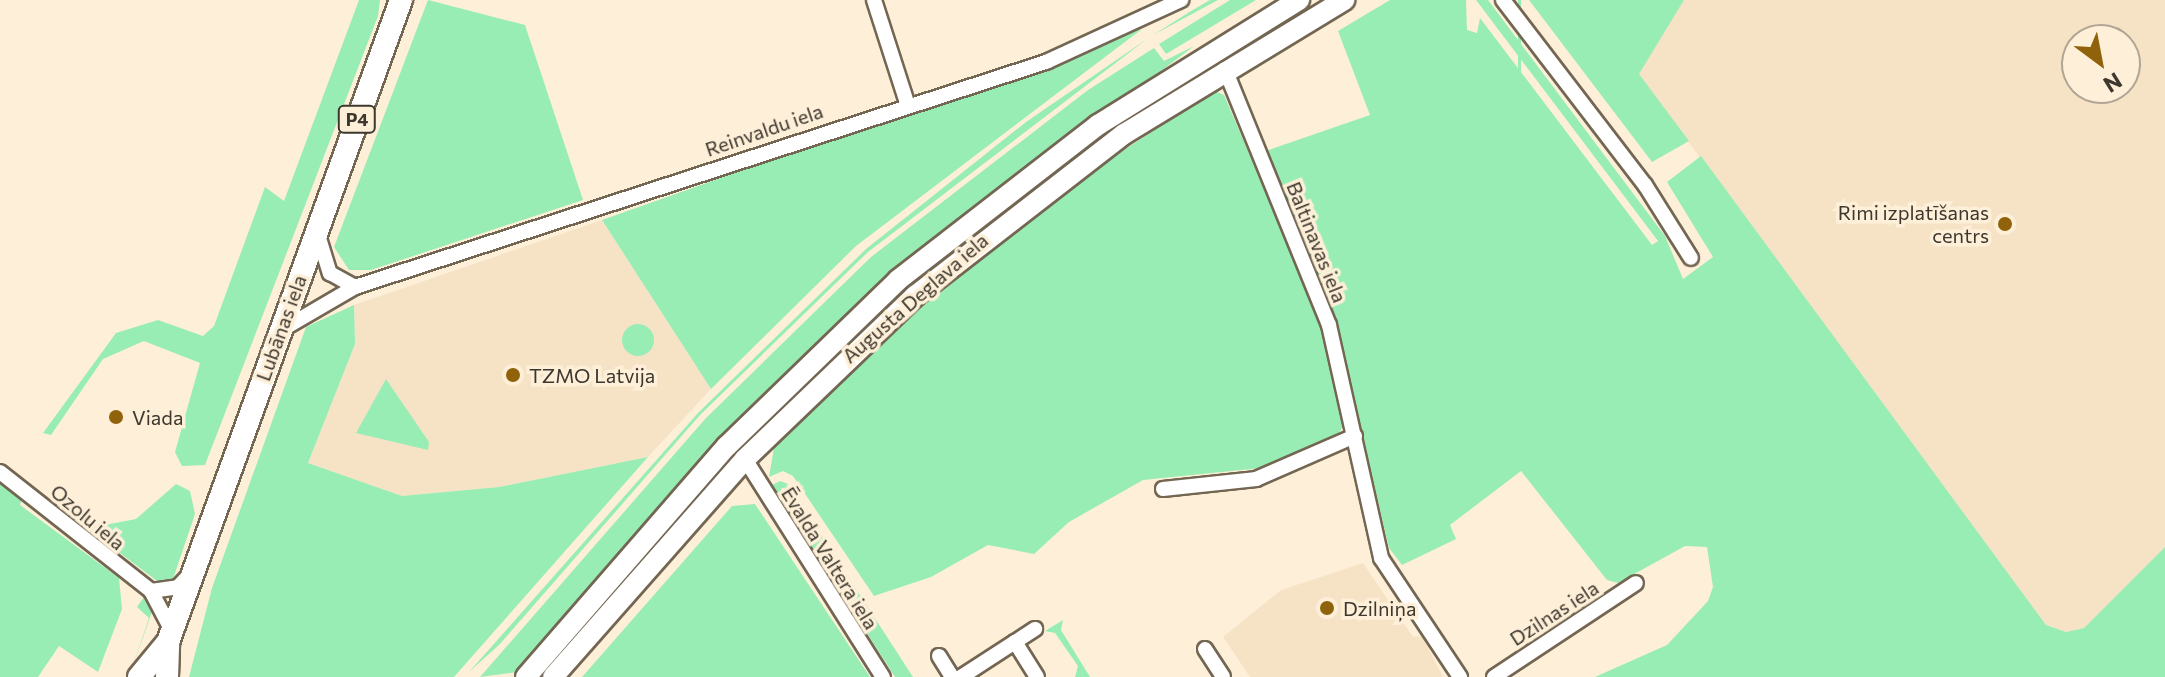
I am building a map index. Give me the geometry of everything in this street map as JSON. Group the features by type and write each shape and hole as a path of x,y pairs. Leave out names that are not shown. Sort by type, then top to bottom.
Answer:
{"main road":[{"name":"Augusta Deglava iela","path":"526,677 727,446 898,280 1098,125 1299,0"},
{"name":"Augusta Deglava iela","path":"553,677 745,459 985,237 1225,69 1344,0"},
{"name":"Lubānas iela","path":"153,677 168,652 194,570 396,5"},
{"name":"P4","path":"139,677 168,652"}],"street":[{"path":"874,0 907,103"},
{"name":"Reinvaldu iela","path":"278,333 355,287 1088,46 1181,0"},
{"path":"1503,0 1645,185 1691,258"},
{"name":"Baltinavas iela","path":"1225,69 1329,325 1381,558 1460,677"},
{"path":"319,224 318,252 330,273 355,287"},
{"path":"1163,489 1256,479 1355,436"},
{"name":"Ēvalda Valtera iela","path":"745,459 883,677"},
{"name":"Ozolu iela","path":"0,472 151,591 168,652"},
{"path":"151,591 178,587 194,570"},
{"name":"Dzilnas iela","path":"1494,677 1636,583"},
{"path":"961,677 1035,629"},
{"path":"1015,642 1037,677"},
{"path":"1205,649 1223,677"},
{"path":"939,656 952,677"}],"shaded area":[{"path":"1684,0 2165,0 2165,547 2084,628 2066,632 2046,625 1638,74"},
{"path":"602,220 711,389 648,457 499,487 402,496 308,463 355,344 354,305"},
{"name":"Dzilniņa","path":"1363,563 1413,637 1422,636 1443,677 1250,677 1223,637 1281,590"}],"green space":[{"path":"359,0 380,0 378,16 205,465 182,466 175,452 200,363 144,341 103,359 51,435 43,433 116,333 158,320 203,336 214,326 265,187 284,201"},
{"path":"428,0 525,25 583,200 371,270 349,270 334,247"},
{"path":"1210,0 1218,0 1153,35 1191,11"},
{"path":"1230,0 1256,0 1166,54 1159,44"},
{"path":"1390,0 1466,0 1467,30 1477,33 1480,18 1652,245 1658,241 1476,0 1488,0 1665,236 1683,279 1713,257 1667,182 1701,156 2046,625 2066,632 2084,628 2165,547 2165,677 1595,677 1667,645 1708,601 1713,587 1707,547 1685,546 1618,583 1607,580 1521,471 1450,525 1456,539 1402,565 1389,548 1342,347 1266,151 1370,115 1338,31"},
{"path":"1518,0 1521,0 1521,193 1518,193"},
{"path":"1529,0 1684,0 1639,74 1689,141 1652,162"},
{"path":"1280,21 1283,26 1112,133 911,285 735,454 535,677 732,451 908,281 1109,129"},
{"path":"1142,29 856,246 711,389 602,220"},
{"path":"1147,39 868,252 700,415 500,644 469,672 698,413 866,249 1026,122"},
{"path":"1194,46 882,282 782,378 518,672 480,677 706,418 871,257 1088,90 1154,48 1164,61"},
{"path":"1215,91 1224,95 1325,331 1344,423 1337,438 1271,467 1143,480 1069,522 1034,554 988,545 931,577 874,596 793,476 783,471 769,477 775,442 965,266 1082,177"},
{"path":"354,305 355,344 308,463 402,496 499,487 648,457 454,677 189,677 212,588 306,327"},
{"path":"638,324 649,329 654,340 649,351 638,356 627,351 622,340 627,329"},
{"path":"386,379 429,442 428,450 356,433"},
{"path":"0,480 22,498 20,505 119,578 122,609 98,672 59,646 38,677 0,677"},
{"path":"780,481 788,484 913,677 895,677 772,485"},
{"path":"176,484 190,491 195,514 173,579 161,584 79,522 82,517 94,527 136,519"},
{"path":"755,504 870,677 582,677 732,506"},
{"path":"144,597 154,606 129,677 149,618 137,607"},
{"path":"1063,620 1061,630 1090,677 1075,677 1078,666 1055,633 1045,631"}],"place":[{"name":"Rimi izplatīšanas centrs","path":"2005,224"},
{"name":"TZMO Latvija","path":"513,375"},
{"name":"Viada","path":"116,417"},
{"name":"Dzilniņa","path":"1327,608"}]}
